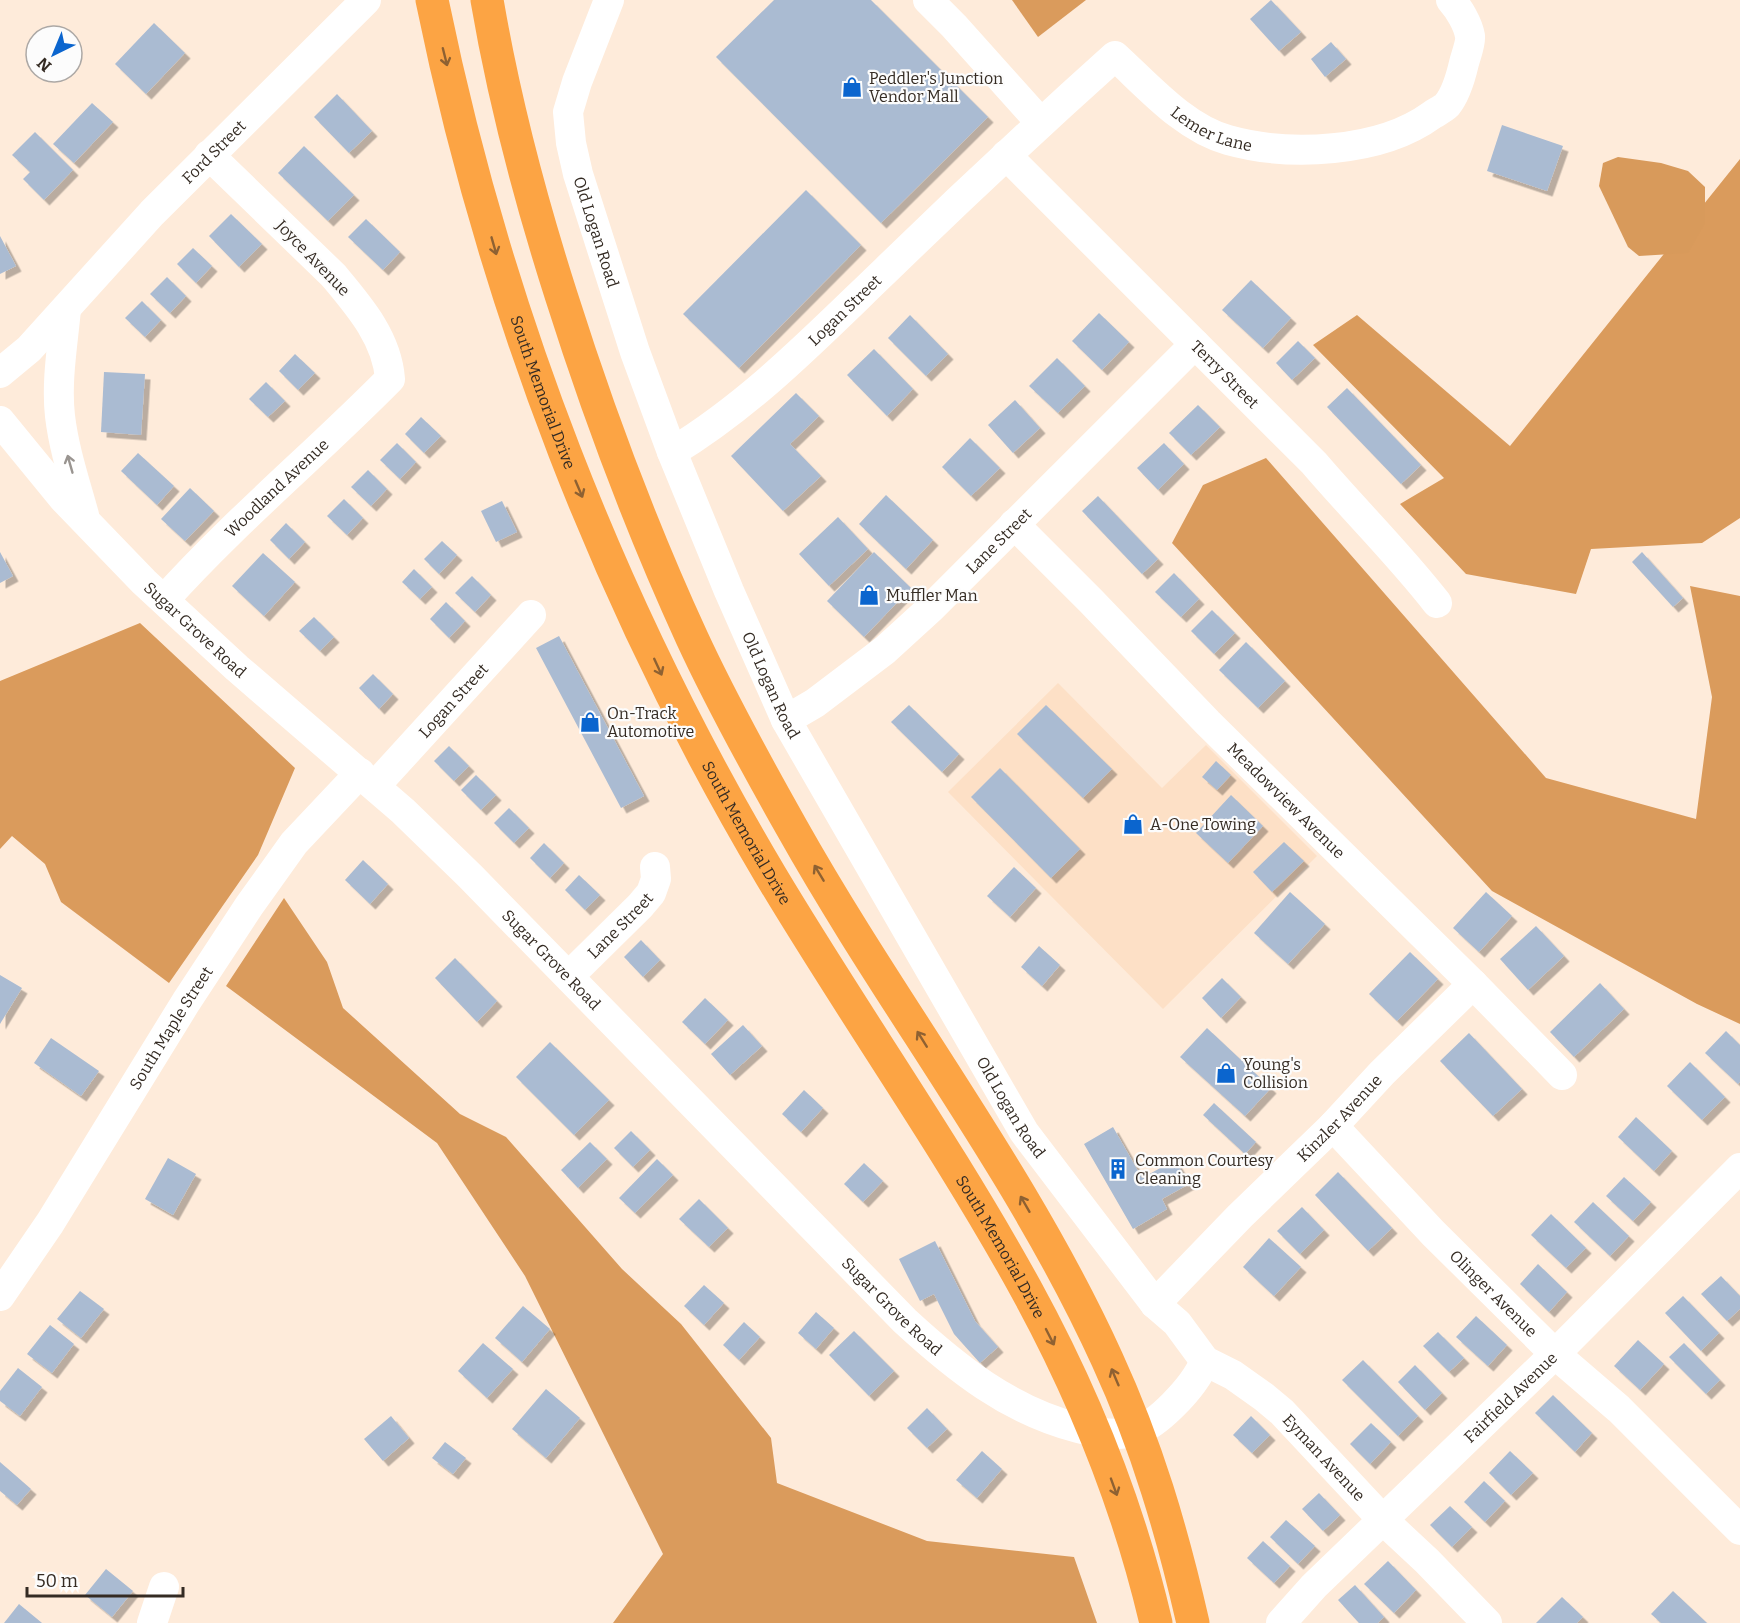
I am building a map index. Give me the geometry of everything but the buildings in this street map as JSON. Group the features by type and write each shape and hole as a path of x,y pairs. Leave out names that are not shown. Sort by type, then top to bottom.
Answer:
{"highway":[{"name":"South Memorial Drive","path":"432,0 470,162 502,276 566,458 614,573 667,686 725,796 772,878 971,1194 1061,1358 1094,1432 1131,1532 1156,1623"},
{"path":"487,0 531,199 584,368 643,524 692,638 735,724 794,832 858,939 1009,1177 1063,1272 1107,1358 1137,1431 1175,1545 1193,1623"}],"street":[{"name":"Ford Street","path":"0,373 29,349 152,213 366,0"},
{"name":"Old Logan Road","path":"609,0 577,82 568,121 571,143 581,184 635,352 672,452 729,591 786,720 1024,1132 1155,1304"},
{"path":"928,0 1033,113"},
{"name":"Lemer Lane","path":"1033,113 1115,56 1174,109 1199,126 1227,140 1267,147 1311,149 1368,143 1390,137 1422,122 1447,105 1461,77 1471,37 1458,8 1451,0"},
{"name":"Logan Street","path":"672,452 724,418 772,379 1006,155 1033,113"},
{"name":"Joyce Avenue","path":"209,155 333,275 351,296 382,342 390,379"},
{"name":"Terry Street","path":"1006,155 1314,463 1354,510 1415,574 1437,603"},
{"path":"66,309 59,383 60,414 66,451 85,521"},
{"name":"Lane Street","path":"786,720 815,704 885,650 931,608 1195,344"},
{"name":"Woodland Avenue","path":"164,600 242,518 349,420 390,379"},
{"name":"Sugar Grove Road","path":"0,421 63,498 144,582 237,668 367,780 475,880 897,1313 942,1355 976,1381 1022,1408 1059,1423 1094,1432 1118,1434 1137,1431"},
{"name":"Meadowview Avenue","path":"1014,524 1208,723 1562,1075"},
{"name":"Logan Street","path":"367,780 531,615"},
{"name":"South Maple Street","path":"0,1296 50,1223 186,1002 249,906 294,843 367,780"},
{"name":"Lane Street","path":"569,975 651,893 656,879 655,867"},
{"name":"Kinzler Avenue","path":"1155,1304 1473,984"},
{"name":"Olinger Avenue","path":"1333,1126 1433,1233 1555,1353 1619,1409 1740,1530"},
{"name":"Fairfield Avenue","path":"1281,1623 1314,1586 1555,1353 1740,1168"},
{"name":"Eyman Avenue","path":"1155,1304 1177,1323 1205,1360 1233,1375 1282,1412 1383,1520 1427,1561 1487,1623"},
{"path":"1137,1431 1160,1418 1186,1392 1201,1371 1205,1360"},
{"path":"152,1623 164,1587"}],"shaded area":[{"path":"1012,0 1086,0 1038,37"},
{"path":"1618,157 1661,163 1688,171 1705,187 1705,223 1688,253 1639,256 1628,247 1599,186 1603,163"},
{"path":"1740,159 1740,518 1702,543 1591,549 1576,594 1466,574 1400,504 1444,478 1313,345 1357,315 1510,446"},
{"path":"1266,458 1546,778 1696,819 1712,697 1690,586 1740,596 1740,1024 1697,1004 1492,891 1172,543 1203,485"},
{"path":"140,623 295,768 258,855 169,983 61,902 45,864 12,836 0,849 0,681"},
{"name":"A-One Towing","path":"1058,683 1162,788 1206,745 1317,856 1163,1009 948,792"},
{"path":"284,898 327,962 343,1008 460,1114 506,1137 622,1269 681,1324 771,1438 777,1483 927,1541 1074,1557 1097,1623 613,1623 663,1554 525,1276 437,1143 226,986"}],"place":[{"name":"Peddler's Junction Vendor Mall","path":"852,87"},
{"name":"Muffler Man","path":"869,595"},
{"name":"On-Track Automotive","path":"590,722"},
{"name":"A-One Towing","path":"1133,824"},
{"name":"Young's Collision","path":"1226,1073"},
{"name":"Common Courtesy Cleaning","path":"1118,1169"}]}
